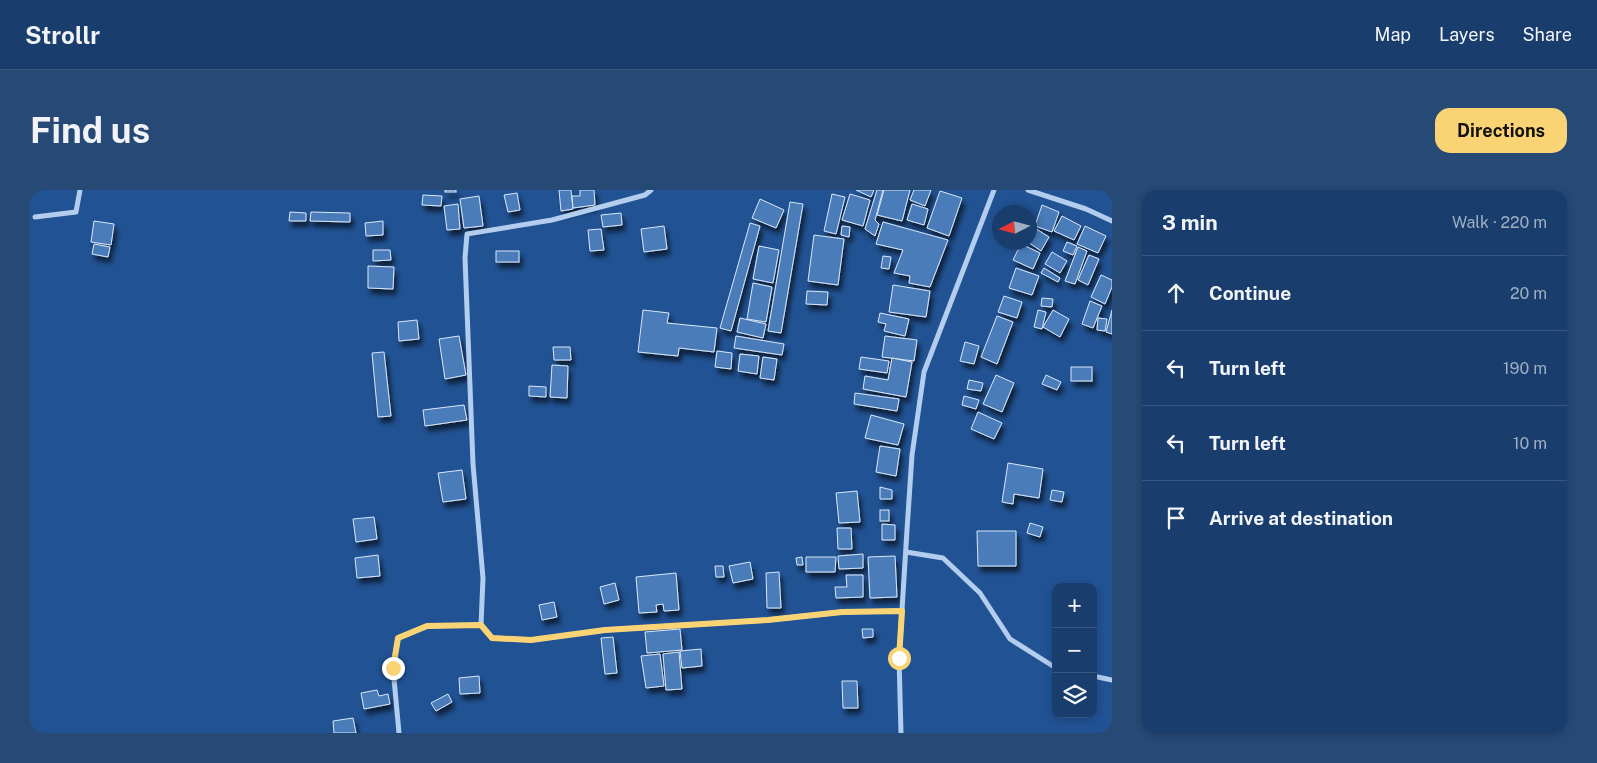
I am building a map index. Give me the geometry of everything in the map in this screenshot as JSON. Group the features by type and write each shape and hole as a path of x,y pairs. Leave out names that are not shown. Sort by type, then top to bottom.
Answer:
{"street":[{"path":"35,217 76,212 80,190"},
{"path":"650,190 645,195 552,220 468,234 465,258 473,464 483,578 481,625 492,638 531,640 605,630 768,620 842,612 902,611"},
{"path":"900,733 899,658 912,455 924,372 994,190"},
{"path":"1028,190 1086,209 1112,221"},
{"path":"906,552 943,558 980,593 1010,639 1052,665"},
{"path":"399,733 393,668 398,638 427,626 481,625"},
{"path":"1097,677 1112,680"}],"building":[{"path":"445,190 456,190 456,192 445,192"},
{"path":"559,190 571,190 573,209 561,211"},
{"path":"580,190 594,190 595,205 573,208 572,196 580,196"},
{"path":"856,190 874,190 871,197"},
{"path":"877,190 883,190 875,220 879,224 875,236 865,229"},
{"path":"884,190 910,190 902,221 877,215"},
{"path":"914,190 931,190 925,206 910,200"},
{"path":"940,191 962,198 949,236 927,228"},
{"path":"517,193 520,210 508,212 504,195"},
{"path":"832,194 845,197 836,234 824,231"},
{"path":"850,194 870,200 863,226 842,220"},
{"path":"423,195 442,196 441,206 422,205"},
{"path":"479,196 483,226 464,228 460,199"},
{"path":"760,199 784,210 776,228 752,218"},
{"path":"790,202 803,204 781,333 768,331"},
{"path":"458,204 460,229 447,230 444,206"},
{"path":"912,204 928,209 924,225 907,220"},
{"path":"1042,205 1059,212 1052,232 1037,227 1037,220"},
{"path":"290,212 306,213 306,221 289,221"},
{"path":"311,212 350,213 350,222 310,221"},
{"path":"621,213 622,225 603,227 601,215"},
{"path":"1062,216 1081,226 1074,240 1054,231"},
{"path":"94,221 114,224 111,245 91,242"},
{"path":"383,221 383,235 366,236 365,223"},
{"path":"883,222 948,240 930,287 909,283 910,276 894,273 903,250 876,244"},
{"path":"750,223 760,226 731,331 720,328"},
{"path":"664,226 667,249 644,252 641,229"},
{"path":"842,226 850,227 849,237 841,235"},
{"path":"1085,226 1106,236 1098,253 1077,244"},
{"path":"601,229 604,250 590,251 588,230"},
{"path":"1037,229 1049,237 1041,251 1037,248"},
{"path":"814,235 844,239 838,285 808,281"},
{"path":"1067,242 1077,246 1073,255 1063,251"},
{"path":"94,244 110,247 108,257 92,254"},
{"path":"759,246 779,250 773,283 753,279"},
{"path":"1078,247 1087,251 1075,284 1065,281"},
{"path":"373,250 390,250 391,260 373,261"},
{"path":"1018,250 1034,250 1040,253 1033,269 1013,260"},
{"path":"496,251 519,251 519,262 496,262"},
{"path":"1052,252 1067,261 1060,273 1045,264"},
{"path":"1089,255 1099,259 1088,285 1078,280"},
{"path":"883,256 891,257 889,269 881,268"},
{"path":"368,266 394,267 393,289 368,288"},
{"path":"1016,268 1039,276 1032,295 1009,288"},
{"path":"1044,268 1060,278 1058,282 1041,273"},
{"path":"1101,275 1112,280 1112,287 1105,304 1091,297"},
{"path":"753,283 772,287 766,322 747,319"},
{"path":"893,285 930,291 926,317 889,312"},
{"path":"807,291 828,292 827,305 806,304"},
{"path":"1004,296 1022,302 1017,318 998,312"},
{"path":"1042,298 1053,299 1052,307 1041,306"},
{"path":"1090,301 1102,306 1093,328 1082,324"},
{"path":"643,310 669,313 667,323 717,328 714,352 679,348 678,356 638,352"},
{"path":"1038,310 1046,312 1042,329 1034,327"},
{"path":"1053,310 1069,319 1060,337 1043,327"},
{"path":"1112,310 1112,334 1106,332"},
{"path":"880,313 909,319 905,336 884,331 886,324 878,322"},
{"path":"997,316 1013,322 997,364 981,357"},
{"path":"740,318 766,324 763,338 737,332"},
{"path":"1098,318 1107,319 1105,331 1097,330"},
{"path":"417,320 419,339 399,341 398,322"},
{"path":"459,336 466,375 445,379 439,339"},
{"path":"736,336 784,344 782,355 734,348"},
{"path":"885,336 917,340 914,361 882,357"},
{"path":"965,342 979,346 974,364 960,361"},
{"path":"553,347 570,347 571,360 554,360"},
{"path":"717,351 732,353 731,369 715,367"},
{"path":"384,352 391,416 378,417 372,353"},
{"path":"740,354 759,356 757,374 738,371"},
{"path":"763,357 777,359 774,380 760,378"},
{"path":"861,357 889,361 887,373 859,369"},
{"path":"892,358 912,362 906,397 863,389 865,376 888,380"},
{"path":"552,365 568,366 567,398 550,397"},
{"path":"1071,367 1092,367 1092,381 1071,381"},
{"path":"996,375 1014,383 1002,412 983,404"},
{"path":"1046,375 1061,382 1057,390 1042,384"},
{"path":"969,380 983,383 981,391 967,389"},
{"path":"529,386 546,387 546,397 529,396"},
{"path":"855,393 899,399 897,411 854,404"},
{"path":"964,396 979,400 976,409 962,405"},
{"path":"464,405 467,420 425,426 423,410"},
{"path":"978,412 1002,423 994,439 971,429"},
{"path":"871,415 904,424 898,445 865,438"},
{"path":"880,446 900,449 896,476 876,472"},
{"path":"1008,463 1043,469 1039,498 1014,494 1013,504 1002,502"},
{"path":"462,470 466,499 443,502 438,473"},
{"path":"880,487 892,490 892,499 880,499"},
{"path":"1052,490 1064,492 1062,502 1050,500"},
{"path":"857,491 860,522 839,523 836,493"},
{"path":"880,510 889,510 889,521 880,521"},
{"path":"374,517 377,539 356,542 353,519"},
{"path":"1030,523 1043,527 1040,537 1027,533"},
{"path":"882,524 895,525 895,540 882,540"},
{"path":"837,528 851,528 852,549 838,549"},
{"path":"977,531 1016,531 1016,566 978,566"},
{"path":"863,554 863,568 839,569 838,556"},
{"path":"378,555 380,576 357,578 355,558"},
{"path":"895,556 897,597 870,598 868,557"},
{"path":"802,557 803,565 797,565 796,558"},
{"path":"806,557 836,557 835,572 806,572"},
{"path":"750,562 753,579 733,583 729,566"},
{"path":"715,566 723,566 724,577 716,577"},
{"path":"779,572 781,608 767,608 766,573"},
{"path":"676,573 679,610 664,611 663,604 656,605 657,612 639,613 636,577"},
{"path":"846,575 863,575 863,597 836,598 835,587 847,587"},
{"path":"615,583 619,600 604,604 600,587"},
{"path":"554,602 557,617 542,620 539,605"},
{"path":"680,629 682,650 647,653 645,632"},
{"path":"862,629 873,629 873,637 863,638"},
{"path":"613,637 617,673 605,674 601,638"},
{"path":"701,649 702,666 682,668 680,651"},
{"path":"679,652 682,689 666,690 663,654"},
{"path":"660,654 664,686 646,688 641,656"},
{"path":"479,676 480,693 460,694 459,678"},
{"path":"842,681 857,681 858,708 843,708"},
{"path":"377,690 379,696 388,694 390,704 364,709 361,693"},
{"path":"448,694 452,702 436,711 431,703"},
{"path":"353,718 356,733 334,733 333,721"}],"route":[{"path":"393,668 398,638 427,626 481,625 492,638 531,640 605,630 768,620 842,612 902,611 899,658"}]}
